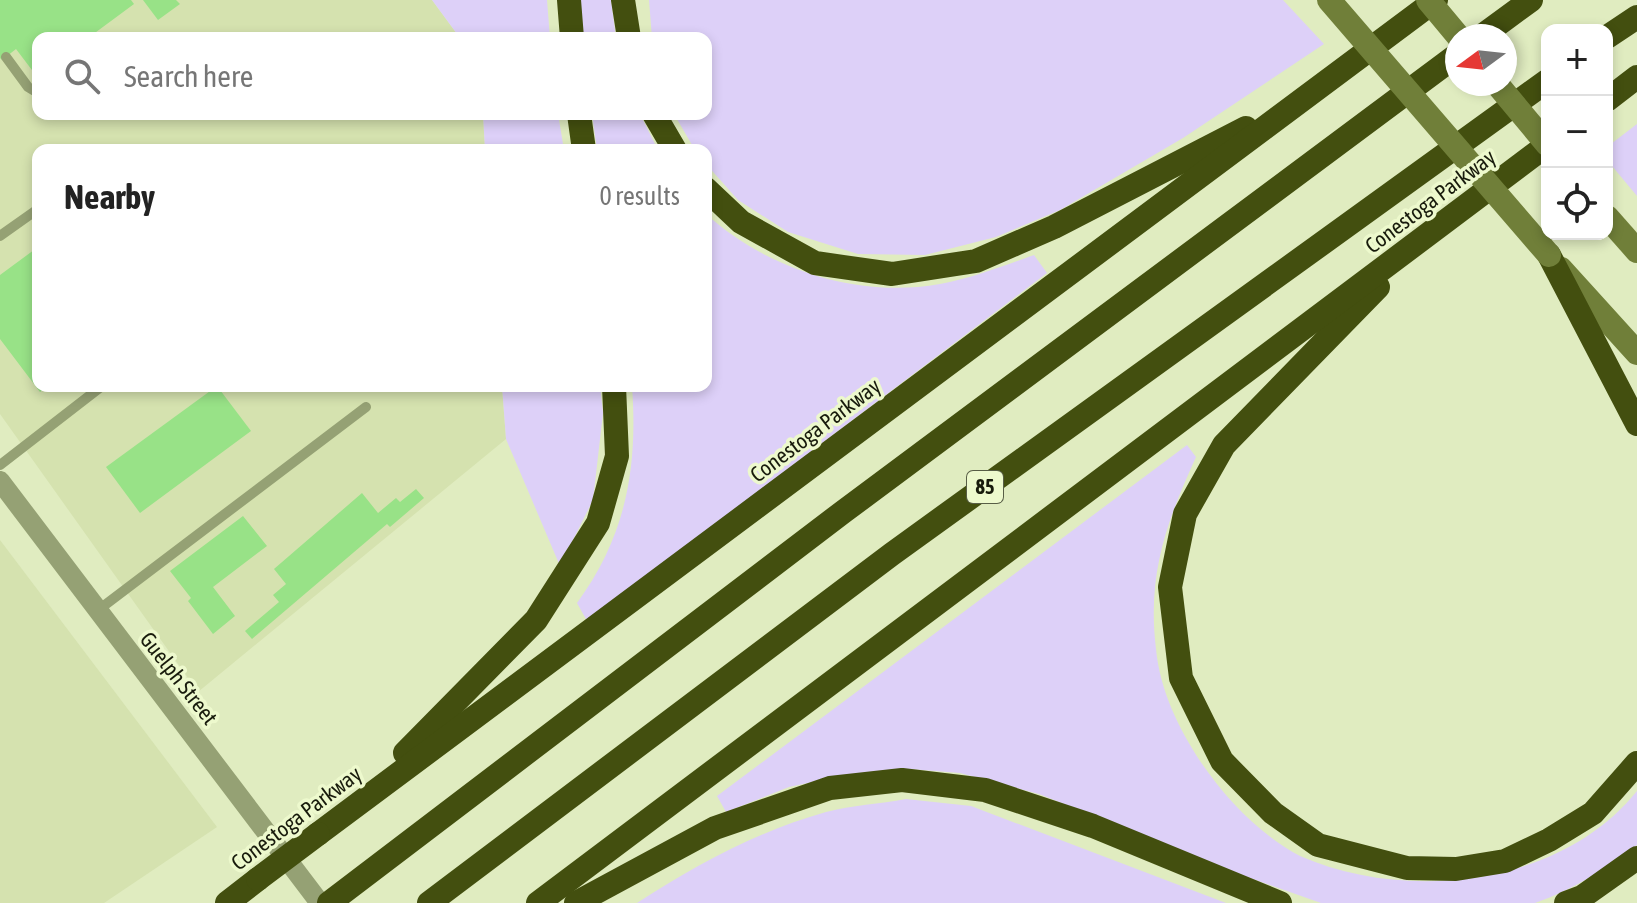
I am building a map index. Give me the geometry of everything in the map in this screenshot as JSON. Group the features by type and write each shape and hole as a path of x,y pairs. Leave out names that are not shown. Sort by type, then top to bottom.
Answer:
{"highway":[{"path":"569,0 572,32"},
{"path":"623,0 628,32"},
{"name":"Conestoga Parkway","path":"227,903 1436,0"},
{"path":"1498,24 1531,0"},
{"path":"1613,33 1637,17"},
{"path":"329,903 843,512 1445,64"},
{"path":"1612,96 1637,77"},
{"name":"Conestoga Parkway","path":"429,903 892,554 1541,85"},
{"path":"712,195 741,222 815,263 892,274 976,261 1054,227 1305,97"},
{"path":"580,120 583,144"},
{"path":"658,120 672,144"},
{"name":"Conestoga Parkway","path":"538,903 1541,150"},
{"path":"1433,231 1224,445 1185,514 1170,587 1181,678 1222,761 1273,813 1318,845 1407,868 1456,869 1505,861 1549,840 1593,813 1637,763"},
{"path":"1549,255 1637,424"},
{"path":"345,813 536,620 544,608 598,523 617,456 614,392"},
{"path":"576,903 715,828 830,788 902,780 985,790 1093,826 1280,903"},
{"path":"1566,903 1582,897 1637,858"}],"main road":[{"path":"1329,0 1637,353"},
{"path":"1428,0 1448,24"},
{"path":"1507,96 1541,138"},
{"path":"1613,225 1637,251"}],"street":[{"name":"Guelph Street","path":"0,481 320,903"}],"lane":[{"path":"6,57 32,89"},
{"path":"0,236 32,213"},
{"path":"0,465 94,392"},
{"path":"97,611 366,407"}],"shaded area":[{"path":"0,0 432,0 456,32 32,32 32,120 483,120 485,144 32,144 32,392 502,392 506,439 198,692 0,414"},
{"path":"432,0 547,0 550,32 456,32"},
{"path":"580,0 611,0 615,32 581,32"},
{"path":"649,0 1283,0 1324,44 1183,138 1060,210 996,237 925,255 858,254 788,232 738,200 712,171 712,144 692,144 678,120 712,120 712,32 652,32"},
{"path":"483,120 559,120 563,144 485,144"},
{"path":"593,120 643,120 655,144 596,144"},
{"path":"1637,124 1637,196 1613,167 1613,142"},
{"path":"712,219 757,250 785,264 846,283 909,288 940,284 1034,255 1047,273 587,621 577,603 594,578 618,527 630,473 632,392 712,392"},
{"path":"502,392 601,392 603,413 593,500 560,566 506,439"},
{"path":"1187,445 1196,457 1168,527 1157,573 1154,622 1158,664 1171,708 1192,748 1221,789 1257,826 1300,856 1342,871 1387,879 1434,881 1480,877 1525,866 1567,848 1605,823 1637,791 1637,845 1588,878 1535,903 1321,903 1247,877 1039,794 960,773 910,769 845,775 789,787 726,812 717,796"},
{"path":"0,540 217,827 104,903 0,903"},
{"path":"906,799 971,806 1226,903 637,903 682,875 776,829 836,810"}],"building":[{"path":"0,0 131,0 134,4 96,32 32,32 32,70 16,49 2,60"},
{"path":"143,0 176,0 180,4 158,20"},
{"path":"32,251 32,381 0,339 0,275"},
{"path":"209,392 222,392 251,431 140,513 106,467"},
{"path":"416,489 424,498 390,527 387,524 252,639 245,631 279,602 273,595 286,584 274,569 362,493 378,513 396,498 400,502"},
{"path":"243,516 267,546 213,587 235,616 213,634 170,571"}]}
